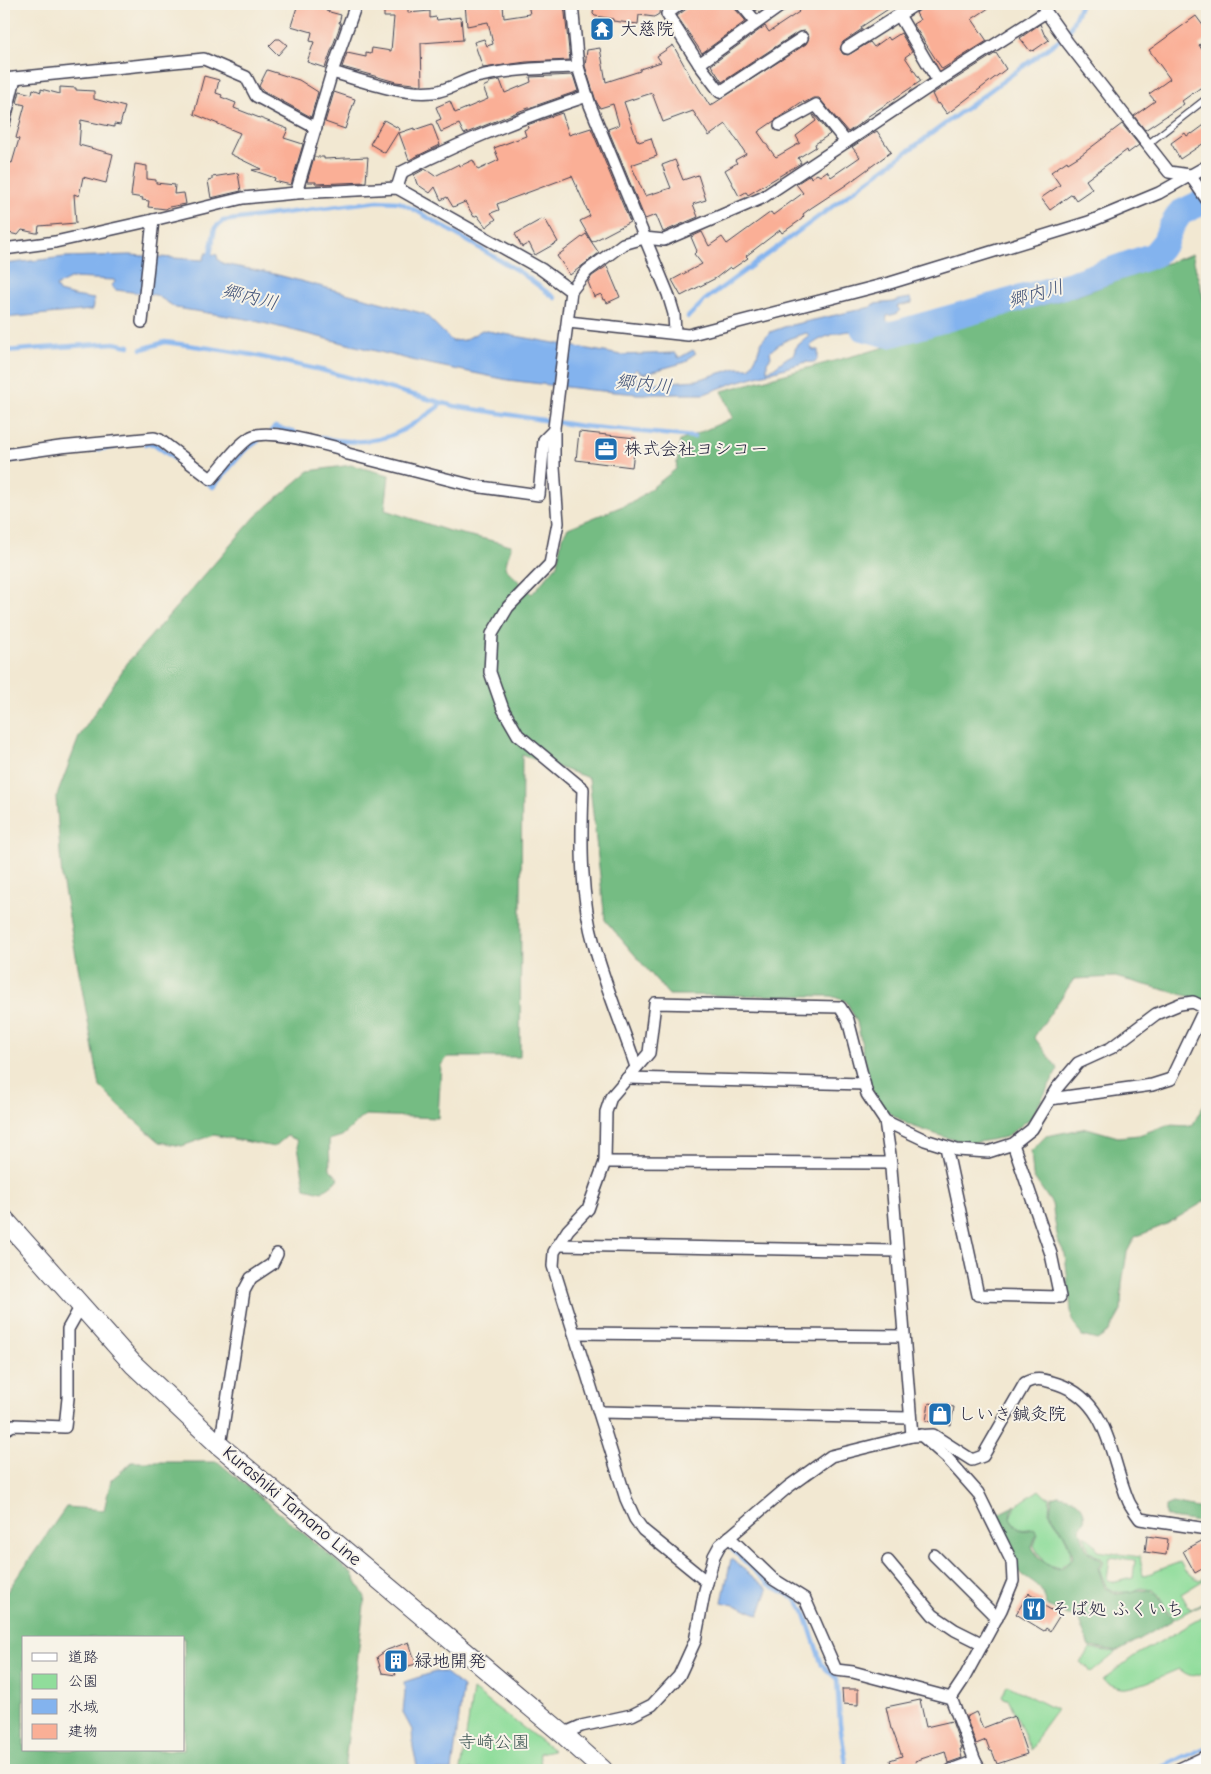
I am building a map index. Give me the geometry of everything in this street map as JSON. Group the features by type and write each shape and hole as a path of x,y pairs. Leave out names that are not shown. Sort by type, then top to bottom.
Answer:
{"main road":[{"name":"Kurashiki Tamano Line","path":"4,1219 133,1364 220,1446 563,1734 603,1770"}],"street":[{"path":"296,193 332,72 356,4"},
{"path":"572,4 578,67 587,96 668,294 674,314 675,333"},
{"path":"680,4 667,14 699,64 720,92 802,38"},
{"path":"741,4 756,22"},
{"path":"699,64 779,7 780,4"},
{"path":"847,48 916,4"},
{"path":"636,1067 595,947 587,910 581,849 583,789 518,735 503,709 490,672 492,634 508,607 550,564 558,523 554,468 555,420 571,291 587,271 623,244 644,238 664,240 762,198 1044,8 1064,38 1169,172 1190,175 1207,200"},
{"path":"899,15 938,81"},
{"path":"4,123 9,78 204,59 246,77 256,96 316,128"},
{"path":"332,72 407,92 434,92 475,78 530,68 578,67"},
{"path":"397,188 402,172 448,148 530,115 587,96"},
{"path":"780,125 816,105 846,142"},
{"path":"567,325 688,334 890,283 1089,222 1159,193 1207,166"},
{"path":"4,249 55,242 243,198 296,193 397,188 541,269 571,291"},
{"path":"142,322 153,220"},
{"path":"4,455 60,447 154,438 160,440 211,479 245,442 260,434 272,434 342,449 348,454 474,486 539,495 544,440 555,420"},
{"path":"885,1122 925,1140 957,1150 988,1152 1013,1144 1032,1129 1050,1099 1057,1088 1078,1063 1111,1048 1156,1014 1180,1004 1193,1002 1205,1008 1171,1079 1152,1085 1050,1099"},
{"path":"708,1582 643,1530 634,1519 626,1499 553,1266 554,1252 568,1230 588,1209 605,1162 606,1112 611,1097 649,1053 655,1003 840,1007 848,1020 867,1094 885,1122 891,1162 910,1418 916,1436 947,1458 978,1493 1012,1562 1013,1581 997,1618 951,1698"},
{"path":"627,1078 864,1084"},
{"path":"946,1147 978,1295 1060,1297 1051,1254 1013,1144"},
{"path":"605,1162 891,1162"},
{"path":"558,1245 897,1251"},
{"path":"220,1446 244,1291 251,1278 272,1264 278,1254"},
{"path":"4,1430 13,1425 65,1428 68,1398 68,1329 82,1306"},
{"path":"574,1332 904,1336"},
{"path":"563,1734 581,1726 632,1715 652,1705 666,1691 679,1676 695,1641 714,1556 720,1545 788,1487 831,1456 916,1436 933,1435 972,1460 983,1456 1025,1383 1045,1379 1075,1391 1082,1396 1101,1422 1109,1438 1128,1501 1140,1519 1207,1529"},
{"path":"599,1412 910,1418"},
{"path":"729,1537 773,1579 805,1599 836,1670 853,1672 951,1698"},
{"path":"934,1554 997,1618"},
{"path":"888,1561 933,1614 955,1630 983,1644"},
{"path":"951,1698 978,1766 951,1770"},
{"path":"1177,1770 1207,1756"}],"lane":[{"path":"1148,144 1207,98"}],"green space":[{"path":"1192,254 1207,312 1207,1001 1115,977 1074,979 1034,1037 1058,1069 1032,1117 1006,1137 973,1143 947,1138 909,1125 885,1110 871,1089 857,1022 846,1001 831,996 669,995 605,920 589,778 522,755 520,1057 448,1057 441,1065 438,1118 365,1115 342,1136 329,1140 330,1169 339,1179 322,1192 305,1188 297,1140 287,1136 274,1147 214,1135 182,1146 160,1142 100,1087 62,879 56,798 79,737 128,662 256,516 309,471 351,465 389,475 385,510 449,531 511,545 505,568 532,594 557,565 562,537 568,528 635,501 676,469 680,441 733,418 722,391 1076,296"},
{"path":"1207,1099 1207,1200 1167,1224 1135,1237 1127,1252 1122,1284 1121,1311 1109,1332 1097,1340 1082,1336 1072,1320 1065,1254 1058,1241 1052,1204 1033,1176 1031,1151 1046,1136 1087,1128 1118,1137 1139,1135 1167,1125 1192,1126"},
{"path":"132,1462 218,1462 352,1574 365,1597 344,1770 4,1770 4,1593 6,1593 66,1507 104,1510 111,1480"},
{"path":"1039,1490 1046,1497 1050,1497 1049,1512 1070,1548 1071,1559 1059,1568 1045,1564 1034,1546 1038,1533 1034,1528 1020,1529 1010,1518 1018,1505"},
{"path":"1058,1495 1074,1500 1081,1506 1084,1522 1080,1530 1087,1550 1102,1563 1098,1568 1105,1588 1118,1594 1140,1590 1152,1591 1160,1598 1164,1609 1173,1620 1119,1651 1089,1647 1079,1620 1046,1605 1045,1598 1039,1588 1014,1566 992,1517 1016,1505 1011,1511 1010,1518 1019,1529 1034,1529 1037,1533 1032,1547 1046,1564 1060,1569 1073,1559 1067,1540 1050,1512 1052,1497"},
{"path":"1172,1503 1207,1510 1207,1523 1171,1518 1165,1515 1165,1506"},
{"path":"1084,1535 1095,1544 1097,1551 1140,1557 1143,1576 1180,1562 1185,1571 1199,1580 1207,1576 1207,1578 1181,1594 1190,1609 1207,1601 1174,1619 1165,1608 1161,1597 1153,1590 1141,1588 1131,1592 1118,1592 1107,1588 1099,1569 1104,1563 1089,1551","holes":["1110,1557 1135,1560 1133,1578 1115,1582 1107,1580"]},
{"path":"1207,1615 1207,1671 1193,1676 1179,1669 1127,1688 1116,1687 1102,1680 1133,1657"},
{"path":"1090,1649 1117,1652 1091,1673 1080,1662"},
{"path":"1007,1685 1056,1710 1042,1729 1031,1750 1009,1700 1002,1697"},
{"name":"寺崎公園","path":"473,1690 553,1750 539,1753 542,1770 461,1770"}],"water":[{"path":"206,253 217,255 218,260 224,264 274,274 425,314 452,341 465,340 482,330 621,355 675,353 679,358 693,350 696,353 686,362 643,374 636,369 633,372 638,381 656,383 697,380 737,368 750,368 761,342 770,332 787,326 871,307 873,304 910,298 912,303 898,306 900,310 896,314 887,316 886,326 898,334 882,339 874,334 856,331 826,337 810,346 813,350 818,350 817,359 814,362 806,362 736,382 704,394 638,394 508,380 420,362 247,319 176,308 156,295 116,290 111,286 115,282 114,280 72,278 56,286 59,292 94,299 92,310 4,318 4,264 65,257 130,255 203,260","holes":["807,333 809,336 798,345 795,349 795,354 767,371 767,362 771,357 770,352 774,348 782,342 797,336"]},
{"path":"731,1559 768,1589 759,1615 742,1607 722,1602"},
{"path":"435,1672 444,1672 463,1687 452,1770 418,1770 413,1747 412,1730 403,1713 404,1682"}],"building":[{"path":"298,4 312,4 326,8 326,11 341,15 339,23 341,23 325,68 307,62 314,42 310,41 312,32 291,26"},
{"path":"384,4 408,4 408,13 430,11 430,18 436,17 437,20 461,17 463,40 421,43 422,85 396,82 342,67 347,53 366,57 366,53 371,54 372,48 391,51 394,17 384,17"},
{"path":"465,4 503,4 504,18 530,14 528,4 564,4 570,60 526,62 483,68 474,42 484,39 487,46 493,44 488,22 467,26"},
{"path":"594,4 660,4 659,14 654,17 639,15 638,24 613,21 613,19 595,16 593,14"},
{"path":"693,4 734,4 735,9 746,21 702,53 677,16"},
{"path":"751,4 766,4 756,11"},
{"path":"808,4 896,4 861,27 862,29 843,42 840,49 843,54 848,55 870,42 874,47 888,37 890,40 901,33 912,52 905,57 921,81 848,132 819,98 813,98 804,103 803,101 758,132 774,155 776,157 800,143 796,136 816,121 813,115 830,134 815,144 816,147 798,158 801,163 748,195 746,192 739,196 725,170 737,163 735,160 746,154 726,124 709,136 693,111 663,122 652,93 624,102 637,140 639,142 651,138 657,156 631,165 645,196 671,188 662,165 675,160 683,180 698,175 706,200 693,204 698,217 663,232 656,215 645,219 608,129 619,125 613,104 600,108 596,101 585,66 587,50 600,48 606,82 661,62 657,56 673,45 694,83 710,106 806,44 809,37 805,31 798,32 722,82 711,65 765,26 769,32"},
{"path":"923,4 995,4 972,19 987,41 942,69 913,24 920,20 916,13 922,8"},
{"path":"1196,16 1207,31 1207,39 1199,45 1207,57 1207,83 1182,101 1184,104 1145,130 1134,116 1155,101 1149,94 1170,79 1149,50"},
{"path":"1040,24 1049,40 1033,51 1030,51 1020,38"},
{"path":"276,39 280,39 287,45 278,55 269,46"},
{"path":"996,53 1006,69 947,114 939,103 937,104 932,94"},
{"path":"267,70 299,80 318,92 311,117 262,90 259,86"},
{"path":"573,75 578,91 520,111 464,134 459,124 441,132 436,121 441,119 436,107 450,101 455,113 488,99 483,87 489,84 489,82 500,80 505,93 531,82 530,77"},
{"path":"204,76 219,80 216,93 236,103 234,108 288,129 284,138 303,144 291,185 274,181 275,178 252,170 261,169 230,154 240,133 194,114"},
{"path":"60,87 94,91 94,99 125,107 120,125 114,124 114,127 81,120 79,145 113,154 106,183 83,177 79,196 74,194 76,223 39,226 38,233 22,230 18,235 4,232 4,193 7,179 4,178 4,172 6,161 12,163 19,139 16,138 25,105 17,103 20,91 32,94 33,89 41,92 41,89 60,94"},
{"path":"334,92 355,99 345,129 325,122"},
{"path":"562,113 569,135 591,128 630,222 592,242 580,221 590,216 572,176 497,204 499,210 491,213 496,219 486,227 477,215 474,217 465,202 453,207 447,197 441,200 435,187 430,193 417,184 414,175 425,169 435,176 459,164 460,166 473,160 478,170 499,160 494,148 526,136 524,130 528,128 527,125"},
{"path":"384,120 400,129 385,153 370,144"},
{"path":"1207,123 1207,141 1180,159 1171,143 1185,133 1187,136 1192,134"},
{"path":"432,124 440,145 409,160 399,133"},
{"path":"1122,124 1139,145 1128,153 1127,150 1086,180 1092,189 1076,200 1072,194 1050,210 1041,198 1060,185 1051,172 1067,161 1068,163 1081,155"},
{"path":"877,131 891,152 803,214 802,219 782,233 780,230 746,256 748,258 732,269 730,267 716,278 681,296 672,280 702,264 694,254 697,251 691,237 702,232 709,246 722,237 727,244 771,212 773,215 803,193 796,184 810,175 811,178 817,174 820,176 827,171 831,177 860,157 852,147"},
{"path":"314,157 324,157 324,159 368,157 366,182 316,184 316,182 307,182"},
{"path":"135,164 147,166 147,179 156,180 156,183 175,185 174,194 184,193 186,204 166,209 148,207 149,201 131,196"},
{"path":"238,173 241,191 211,198 208,181 212,180 212,177"},
{"path":"545,219 558,242 535,255 529,243 522,247 515,234"},
{"path":"586,234 599,253 570,275 557,256"},
{"path":"607,266 620,297 607,303 605,299 603,300 601,294 594,297 588,282 592,276"},
{"name":"株式会社ヨシコー","path":"579,432 636,438 632,467 576,460"},
{"name":"しいき鍼灸院","path":"929,1403 954,1407 951,1425 926,1421"},
{"path":"1147,1536 1168,1539 1166,1555 1145,1552"},
{"path":"1207,1538 1207,1566 1195,1573 1183,1551"},
{"name":"そば処 ふくいち","path":"1029,1593 1043,1601 1041,1604 1060,1615 1050,1631 1046,1628 1044,1631 1016,1614"},
{"name":"緑地開発","path":"409,1642 416,1664 394,1670 396,1675 382,1673 377,1657 387,1650"},
{"path":"842,1689 858,1689 858,1705 843,1704"},
{"path":"920,1700 926,1727 952,1721 962,1749 960,1749 962,1758 948,1763 945,1751 915,1761 918,1770 893,1770 890,1760 902,1756 891,1729 886,1707"},
{"path":"976,1712 983,1728 1014,1716 1027,1754 997,1764 986,1740 976,1744 966,1717"}],"waterway":[{"path":"688,317 705,300 1059,40 1069,31 1081,4"},
{"name":"郷内川","path":"863,328 889,335 1071,284 1154,255 1165,242 1170,229 1180,213 1207,200"},
{"path":"209,259 215,228 223,221 378,201 399,202 520,272 555,298"},
{"path":"142,349 165,342 253,355 325,371 454,406 581,426 694,437"},
{"path":"4,351 114,343 129,346"},
{"path":"315,437 357,441 387,437 413,424 438,407 440,403"},
{"path":"272,430 275,427 296,433"},
{"path":"146,444 154,444 213,487 244,451 258,441"},
{"path":"4,461 116,447"},
{"path":"731,1548 769,1584 796,1599 804,1611 822,1665 837,1679 840,1724 847,1770"},
{"path":"1155,1770 1207,1747"}],"place":[{"name":"大慈院","path":"602,29"},
{"name":"株式会社ヨシコー","path":"606,449"},
{"name":"しいき鍼灸院","path":"940,1414"},
{"name":"そば処 ふくいち","path":"1034,1609"},
{"name":"緑地開発","path":"396,1661"}]}
